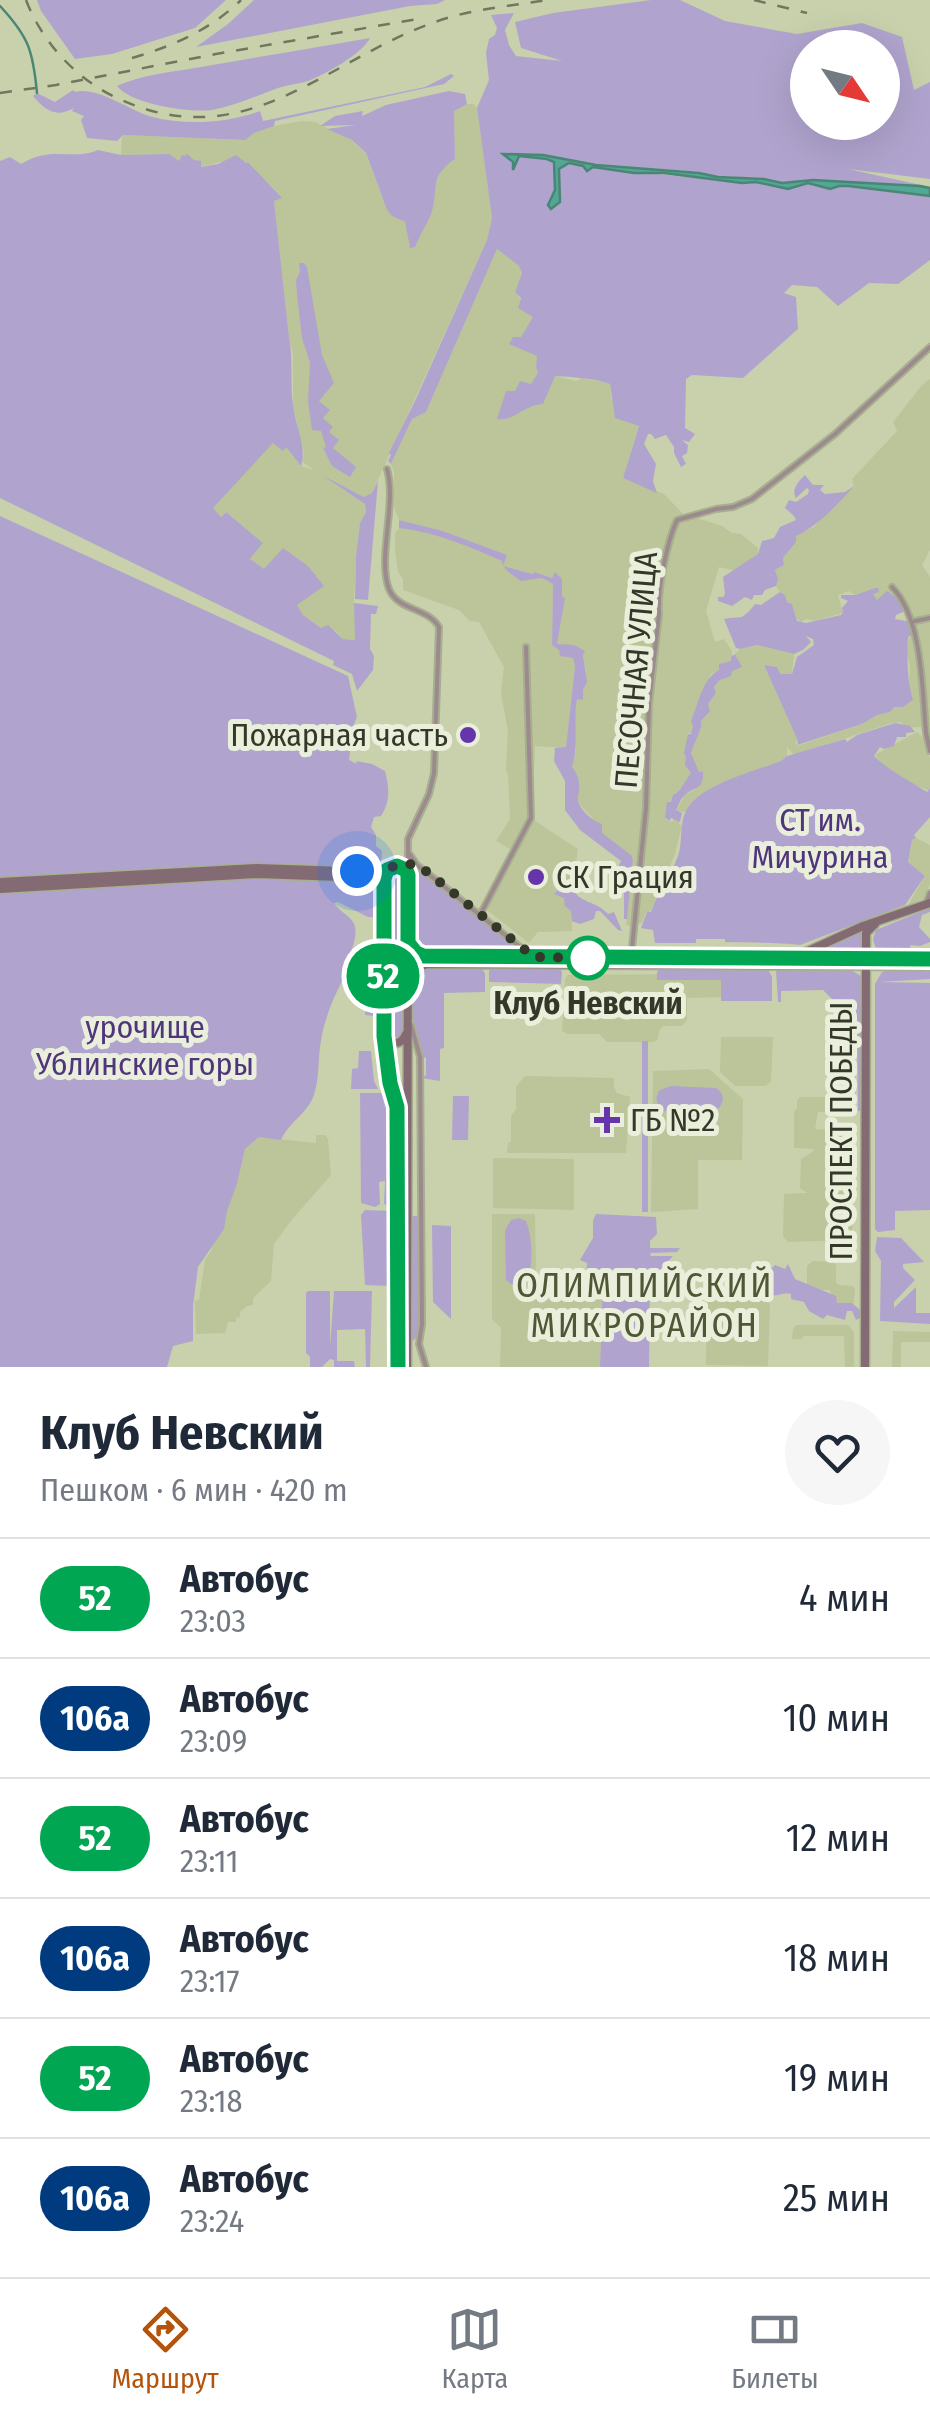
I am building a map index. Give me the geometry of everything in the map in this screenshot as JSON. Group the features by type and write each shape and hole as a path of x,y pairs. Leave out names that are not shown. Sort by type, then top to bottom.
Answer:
{"main road":[{"path":"394,867 385,874 384,1036 397,1107 398,1367"},
{"path":"0,885 199,870 406,870 407,1367"},
{"path":"0,885 257,874 368,878 379,883 384,892"},
{"path":"790,961 816,945 928,904"},
{"name":"ПРОСПЕКТ ПОБЕДЫ","path":"867,1367 866,933 875,924"},
{"path":"408,943 423,956 930,963"},
{"path":"407,983 415,970 426,964 631,961"},
{"path":"384,1036 396,1044 406,1033"}],"street":[{"name":"ПЕСОЧНАЯ УЛИЦА","path":"631,961 646,808 658,603 677,520 733,507 752,498 835,434 930,347"},
{"path":"388,468 386,577 390,591 402,604 435,620 438,627 434,773 429,794 408,839 408,875"},
{"path":"892,587 913,621 929,748"},
{"path":"913,621 930,618"},
{"path":"480,915 532,818 526,647"},
{"path":"407,850 412,860 534,957"},
{"path":"394,867 417,864"},
{"path":"408,875 417,864"},
{"path":"928,904 930,893"},
{"path":"406,1013 420,1057 419,1344 426,1367"}],"shaded area":[{"path":"467,104 477,108 492,218 487,240 372,493 365,497 327,479 365,504 366,512 360,523 356,556 356,640 343,639 336,631 321,628 303,615 265,570 250,559 263,543 226,512 221,517 212,508 273,443 286,447 301,466 313,470 303,462 293,406 293,355 274,201 281,198 248,162 225,161 199,167 185,156 179,161 168,154 121,155 122,135 244,140 274,126 315,122 352,140 366,154 387,210 405,222 410,247 430,216 442,167 455,159 454,110"},
{"path":"497,249 519,266 522,272 515,292 534,317 521,338 538,356 538,373 518,413 555,376 610,384 611,399 639,425 623,478 664,494 688,519 694,517 722,526 741,534 758,548 758,554 735,571 719,567 706,611 715,642 724,639 732,651 732,661 719,664 719,670 711,674 692,720 695,723 687,737 687,767 694,770 680,793 675,792 674,802 669,801 667,809 670,810 666,820 679,820 682,825 675,854 650,912 646,912 642,923 631,926 626,925 633,859 601,833 577,797 572,767 576,751 574,722 586,671 578,647 557,644 564,598 561,579 555,573 552,578 505,566 553,584 552,645 573,657 575,666 566,748 535,746 532,819 578,849 571,896 572,931 538,932 529,943 487,910 512,850 496,841 510,819 508,731 501,693 504,667 479,622 470,621 459,610 403,590 395,551 395,533 399,528 448,538 502,561 507,555 443,531 399,520 394,507 391,464 412,419 426,412"},
{"path":"930,379 930,550 922,565 930,577 930,726 906,728 901,722 892,723 794,755 787,747 787,756 781,761 718,785 694,800 685,812 676,811 685,795 696,789 699,773 690,753 700,721 716,693 714,687 739,662 735,654 740,649 757,645 794,654 792,675 779,674 776,667 764,665 797,746 862,724 912,701 907,654 913,630 891,593 877,600 873,597 873,593 879,592 875,588 855,595 849,591 838,595 843,613 801,622 776,586 775,570 784,565 783,558 796,536 814,527 854,486 852,479 897,431 893,422"},
{"path":"917,732 930,759 928,790 906,782 875,755"},
{"path":"912,840 930,845 930,884 924,898 908,905 925,876 908,863"},
{"path":"724,974 726,997 687,998 687,1020 682,1026 663,1026 654,1042 607,1042 599,1034 562,1031 568,975"},
{"path":"848,1017 856,1024 856,1108 853,1112 818,1112 815,1129 850,1131 854,1135 852,1235 847,1240 788,1242 783,1236 784,1194 807,1193 800,1188 801,1159 814,1151 794,1148 794,1111 800,1097 843,1097 843,1021"},
{"path":"721,1037 773,1037 771,1081 766,1086 735,1086 720,1072"},
{"path":"709,1069 743,1099 742,1160 698,1160 698,1209 651,1212 653,1071"},
{"path":"525,1076 614,1078 617,1093 630,1097 626,1153 507,1153 516,1087"},
{"path":"316,1135 328,1139 331,1175 274,1244 271,1281 253,1298 253,1305 240,1312 236,1322 228,1322 225,1333 196,1334 195,1301 199,1300 205,1260 212,1249 212,1235 237,1183 245,1149 259,1137 316,1143"},
{"path":"493,1158 574,1159 574,1210 493,1208"},
{"path":"492,1214 535,1214 536,1278 603,1277 600,1367 500,1367 501,1328 492,1319"},
{"path":"813,1261 834,1262 836,1283 853,1286 854,1303 832,1303 830,1290 807,1287 807,1266"},
{"path":"707,1298 763,1299 770,1304 768,1366 706,1365"},
{"path":"796,1325 848,1325 854,1332 854,1367 845,1367 844,1336 792,1339"},
{"path":"893,1331 930,1332 930,1342 901,1342 901,1367 892,1367"}],"green space":[{"path":"37,0 226,0 195,28 112,54 75,59"},
{"path":"254,0 445,0 196,47"},
{"path":"680,0 725,21 790,33 790,140 900,140 900,36 914,90 930,82 930,179 848,169 930,187 813,180 782,182 503,153 512,162 512,170 518,156 554,162 555,190 548,207 553,208 560,202 559,170 569,163 587,171 593,167 756,182 788,189 808,184 830,190 839,186 930,197 930,260 898,284 869,283 838,306 817,287 792,285 784,293 796,297 798,329 743,378 692,375 686,379 685,428 695,434 689,442 682,440 688,445 682,456 686,464 681,467 666,435 655,439 648,434 644,444 656,464 653,481 657,493 623,478 639,426 615,418 610,384 555,376 543,404 497,419 506,391 515,391 520,381 531,384 538,373 537,356 509,344 513,337 521,337 533,317 518,308 521,298 515,292 522,273 519,266 497,249 426,412 412,419 391,464 388,461 487,240 492,218 477,108 489,80 489,39 497,28 491,15 514,13 505,30 516,56 562,61 521,48 515,22 553,13"},
{"path":"862,23 882,30 821,30"},
{"path":"370,38 352,57 316,78 212,110 161,106 134,98 117,86 158,74"},
{"path":"454,76 444,84 275,121 274,126 245,140 123,135 117,141 87,138 81,120 84,116 72,111 74,108 52,111 33,96 37,93 55,102 73,90 83,91 162,119 205,122 260,111 263,121 425,87"},
{"path":"449,91 465,94 467,104 454,111 455,159 437,179 430,217 415,247 410,248 405,222 387,210 366,153 352,140 327,129 356,125 320,126 335,116 363,111 362,116 386,105"},
{"path":"98,150 121,155 169,154 179,161 187,154 201,161 201,167 236,155 248,162 282,198 274,201 293,402 303,459 301,466 286,447 283,451 273,443 213,508 221,517 226,512 263,543 250,559 264,569 283,548 308,566 324,586 297,605 303,615 321,628 328,625 343,639 355,640 354,603 378,606 376,614 371,614 373,670 357,691 352,674 333,665 334,661 0,498 0,161 10,157 21,164 42,155"},
{"path":"299,263 307,267 322,355 334,383 319,401 330,410 323,418 333,427 329,432 339,440 333,448 356,467 350,477 332,466 323,448 326,447 321,431 312,430 308,401 310,363 302,338 297,295"},
{"path":"805,475 813,485 824,485 820,490 825,494 845,492 854,486 819,521 796,536 796,542 783,558 784,565 775,570 776,586 732,606 718,601 725,594 723,577 758,554 762,541 774,538 780,527 796,520 785,508 789,500 796,502 808,494 807,488 796,498 794,492"},
{"path":"323,476 364,497 372,493 378,481 368,600 355,599 356,556 365,504"},
{"path":"0,516 348,676 357,717 349,760 385,771 386,805 381,816 374,817 371,827 376,846 382,851 381,865 372,869 360,867 361,848 351,849 355,861 352,868 220,865 0,879"},
{"path":"399,520 443,531 507,555 503,565 502,561 451,540 399,528"},
{"path":"504,566 552,578 555,572 562,579 565,598 557,644 574,645 585,651 587,682 583,700 577,699 572,767 579,781 578,798 584,811 602,824 602,833 633,860 627,919 624,872 618,867 621,861 580,830 565,810 565,781 554,761 555,748 566,747 575,666 573,658 560,656 552,645 553,584 542,578 521,581"},
{"path":"875,588 879,592 873,594 877,600 887,591 900,600 905,611 895,619 912,622 908,661 913,700 862,724 797,745 764,665 777,667 780,674 792,674 797,657 814,645 813,639 806,636 811,642 794,654 757,645 740,649 736,648 724,619 743,616 755,604 761,605 780,592 792,604 797,621 806,623 841,615 848,601 841,595"},
{"path":"735,654 742,667 714,687 716,693 708,704 710,711 701,721 691,753 699,772 703,771 702,782 681,800 676,810 682,813 680,822 671,818 669,821 665,817 667,802 671,802 691,773 685,765 684,753 702,692 719,670 719,664 731,661"},
{"name":"СТ им. Мичурина","path":"895,723 910,726 915,732 897,737 894,746 880,747 874,756 927,792 930,788 930,817 914,835 908,862 925,876 905,905 800,945 725,939 655,943 653,930 641,928 678,856 682,822 692,802 728,780 787,756 845,739 847,742"},
{"path":"576,867 581,878 574,891 608,914 614,912 622,931 600,911 596,911 594,919 580,924 572,921 564,898 554,894 571,879 571,871"},
{"path":"416,868 513,945 514,952 433,954 418,950 412,941 412,871"},
{"path":"395,870 401,872 404,882 403,1031 394,1040 387,1032 387,880"},
{"name":"урочище Ублинские горы","path":"246,879 359,880 379,888 379,917 368,917 334,903 355,926 349,957 353,966 378,969 375,1016 365,1015 367,982 343,979 323,1029 314,1095 281,1140 259,1137 245,1149 224,1229 198,1267 193,1341 173,1346 167,1367 0,1367 0,892"},
{"path":"930,908 930,912 922,915 919,927 930,942 910,945 912,955 877,953 873,939 876,930"},
{"path":"865,929 863,950 858,955 804,955"},
{"path":"424,968 481,968 485,973 485,992 444,993 440,1081 422,1078 426,1075 426,1058 422,1057 411,1009 411,985"},
{"path":"491,968 559,969 561,984 489,982"},
{"path":"660,969 768,969 772,1001 721,1001 721,980 657,980"},
{"path":"779,969 851,970 861,976 863,1111 858,1111 857,1026 845,1020 845,1007 823,990 781,991 778,1002"},
{"path":"930,970 930,979 879,982 930,983 930,1210 895,1211 895,1230 878,1232 875,984 882,972"},
{"path":"642,1041 648,1041 648,1212 642,1212"},
{"path":"359,1051 371,1051 378,1089 351,1089 352,1069 358,1068"},
{"path":"671,1086 716,1088 722,1094 722,1102 709,1112 664,1111 657,1096 660,1090"},
{"path":"360,1093 387,1093 392,1097 392,1203 387,1207 385,1181 379,1182 380,1204 375,1207 361,1203"},
{"path":"453,1096 469,1096 468,1140 452,1140"},
{"path":"365,1210 392,1211 388,1215 392,1229 390,1286 365,1285 361,1215"},
{"path":"596,1214 656,1217 657,1234 650,1241 650,1248 680,1248 677,1252 650,1253 673,1256 650,1281 649,1367 600,1367 603,1278 586,1277 587,1263 580,1260 593,1238"},
{"path":"411,1216 418,1216 418,1336 413,1341 411,1335"},
{"path":"511,1220 526,1221 528,1228 531,1261 527,1284 516,1288 506,1280 505,1230"},
{"path":"432,1225 451,1226 451,1319 433,1302"},
{"path":"877,1237 901,1238 924,1262 903,1264 915,1280 894,1302 894,1308 916,1287 916,1313 930,1313 930,1324 880,1321 881,1261 875,1251"},
{"path":"788,1264 795,1279 836,1296 837,1303 852,1303 861,1311 860,1318 856,1320 852,1311 847,1311 845,1320 827,1315 823,1319 809,1311 804,1302 791,1299 791,1294 770,1295 770,1272 775,1265 785,1269"},
{"path":"308,1291 330,1291 330,1346 334,1291 372,1291 370,1367 366,1367 365,1329 337,1330 337,1361 354,1361 355,1367 334,1367 334,1360 330,1359 322,1367 310,1367 306,1353"}],"water":[{"path":"503,154 543,155 596,165 782,183 813,180 920,186 930,188 930,196 848,186 830,189 808,183 788,189 756,182 593,167 587,171 569,163 559,169 560,202 551,209 548,205 555,190 554,162 519,156 513,170 513,162"}],"waterway":[{"path":"0,6 28,45 37,93"}],"railway":[{"path":"26,0 51,44 88,81 117,98 163,114 205,117 245,111 282,97 435,22 547,0"},
{"path":"132,58 190,36 241,0"},
{"path":"754,0 807,13"},
{"path":"0,93 423,18"}],"bus line":[{"name":"52","path":"398,1367 397,1107 387,1067 383,1022 387,870 397,866 406,870 408,943 423,956 930,959"}],"place":[{"name":"Пожарная часть","path":"468,735"},
{"name":"СК Грация","path":"536,877"},
{"name":"Клуб Невский","path":"588,958"},
{"name":"ГБ №2","path":"607,1120"}],"district":[{"name":"ОЛИМПИЙСКИЙ МИКРОРАЙОН","path":"645,1305"}],"route":[{"path":"357,871 417,864 534,957 588,958"}]}
